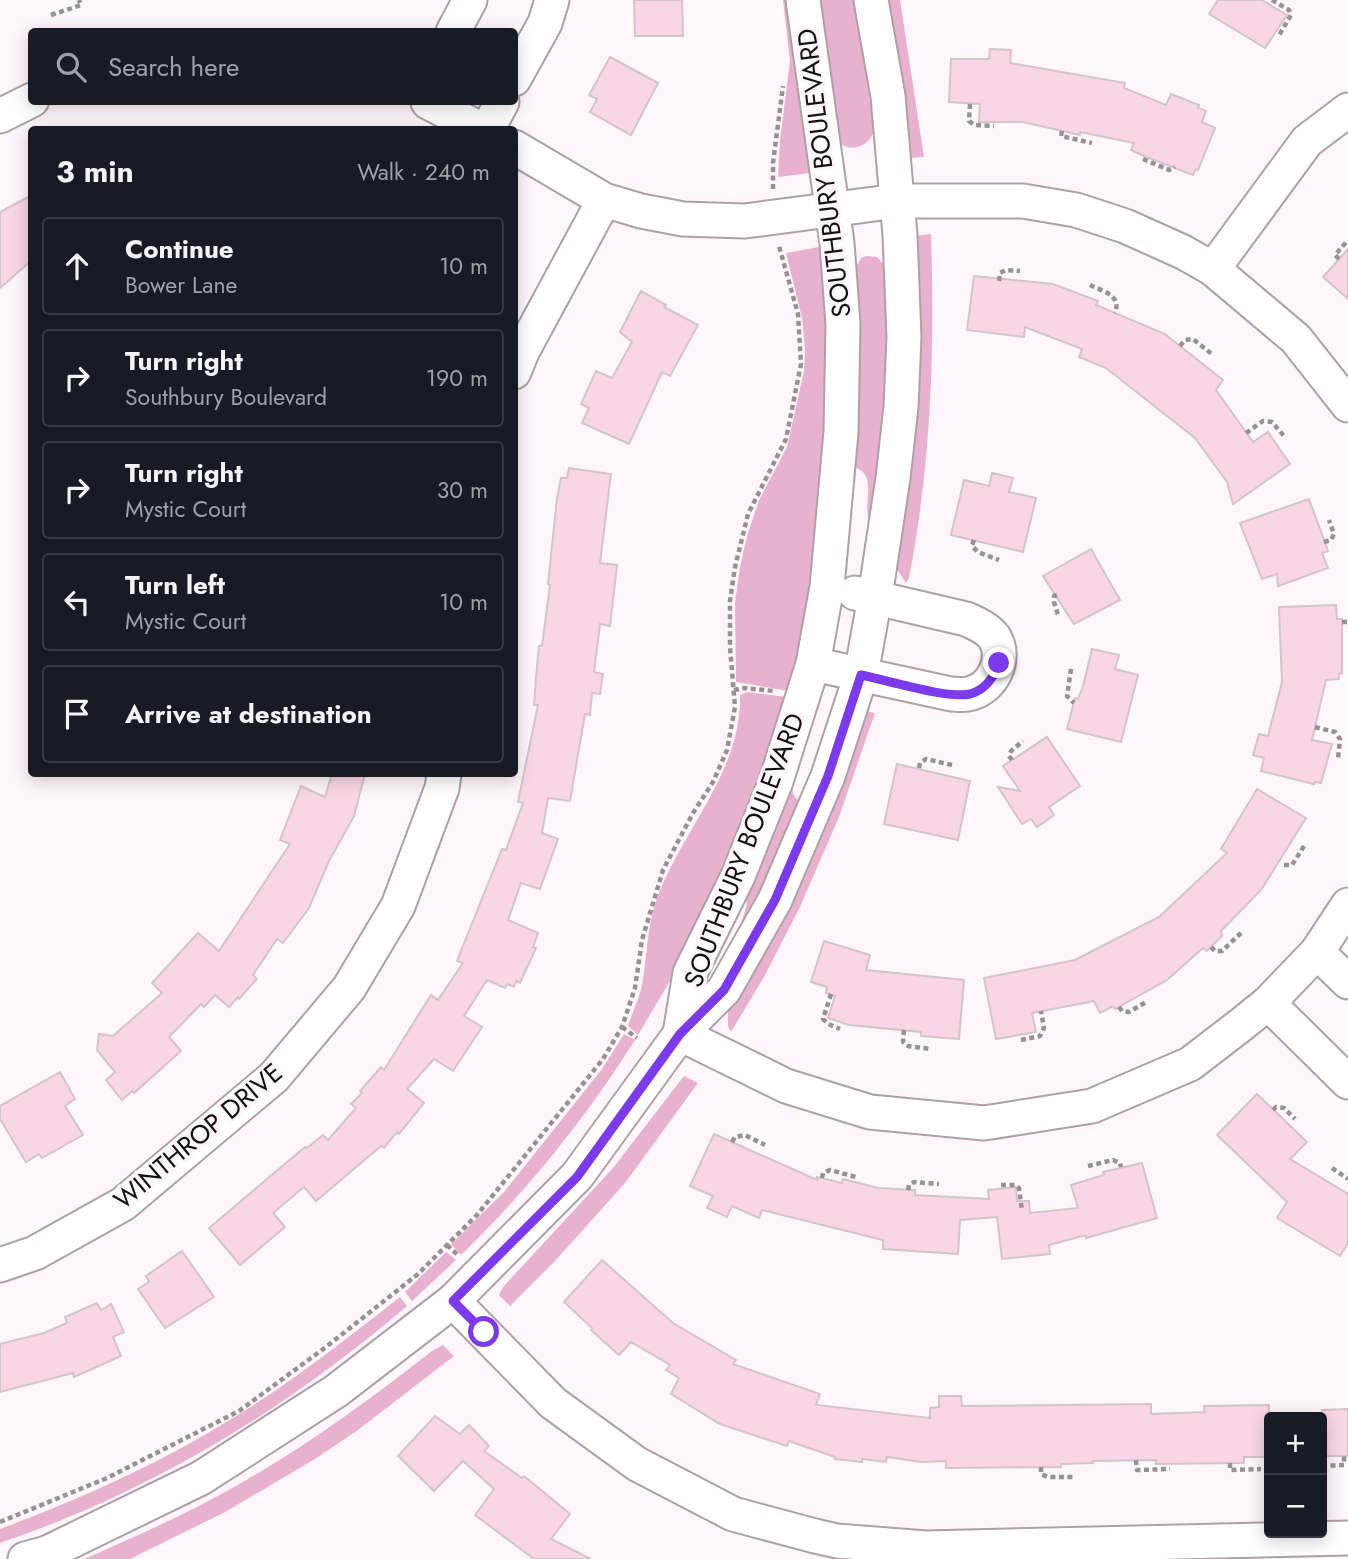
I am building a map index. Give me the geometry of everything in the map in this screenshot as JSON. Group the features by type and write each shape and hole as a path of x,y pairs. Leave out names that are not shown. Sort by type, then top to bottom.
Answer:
{"street":[{"path":"455,28 470,0"},
{"path":"518,72 545,23 552,0"},
{"name":"SOUTHBURY BOULEVARD","path":"680,1034 690,973 738,876 771,793 813,664 827,587 841,432 843,324 832,209 803,0"},
{"name":"SOUTHBURY BOULEVARD","path":"25,1559 47,1553 201,1478 336,1391 453,1301 577,1177 680,1034 724,990 775,900 828,776 861,675 893,478 901,407 904,337 897,201 888,96 872,0"},
{"path":"0,116 28,102"},
{"path":"434,105 476,126"},
{"path":"487,126 500,105"},
{"path":"1213,269 1307,141 1348,110"},
{"path":"518,149 604,200 682,219 745,221 897,201 1023,201 1076,210 1125,226 1183,252 1213,269 1296,339 1348,405"},
{"path":"518,362 604,200"},
{"path":"813,664 951,694 970,694 984,686 995,674 999,663 994,638 982,626 966,619 827,587"},
{"name":"WINTHROP DRIVE","path":"0,1265 34,1253 123,1204 274,1077 349,988 398,906 442,788 444,777"},
{"path":"680,1034 786,1086 870,1112 984,1123 1092,1106 1190,1064 1268,1003 1317,952 1348,905"},
{"path":"1317,952 1348,982"},
{"path":"1268,1003 1348,1082"},
{"path":"453,1301 552,1403 637,1464 733,1514 837,1541 1010,1553 1348,1538"}],"path":[{"path":"51,15 81,5 79,0"},
{"path":"1272,0 1289,10 1291,15 1278,37"},
{"path":"774,198 773,163 784,84"},
{"path":"970,104 969,121 974,125 994,126"},
{"path":"1062,131 1061,136 1091,143"},
{"path":"1143,159 1170,170 1175,167"},
{"path":"0,1522 107,1478 239,1411 326,1347 418,1274 477,1215 603,1059 622,1027 635,988 642,940 663,870 713,782 727,750 735,707 730,648 730,601 740,540 748,514 786,439 801,364 798,314 777,234"},
{"path":"1339,259 1335,255 1348,240"},
{"path":"999,281 1000,273 1006,270 1020,271"},
{"path":"1090,285 1110,294 1116,300 1115,313"},
{"path":"1180,346 1185,340 1193,340 1213,355"},
{"path":"1246,433 1263,421 1272,422 1284,436"},
{"path":"1324,542 1331,540 1334,534 1329,520"},
{"path":"974,540 972,546 978,552 999,560"},
{"path":"1057,595 1054,596 1054,603 1058,615"},
{"path":"1070,669 1067,696 1074,703"},
{"path":"734,690 744,688 776,692"},
{"path":"1315,727 1335,732 1340,739 1338,759"},
{"path":"1012,760 1009,756 1011,751 1023,741"},
{"path":"919,768 920,763 926,759 952,765"},
{"path":"1284,864 1292,864 1306,843"},
{"path":"1211,947 1215,951 1222,951 1242,932"},
{"path":"831,994 823,1019 840,1029"},
{"path":"1119,1007 1122,1011 1129,1012 1149,1001"},
{"path":"1021,1040 1040,1036 1044,1028 1041,1011"},
{"path":"622,1027 637,1038"},
{"path":"904,1030 903,1042 908,1046 931,1049"},
{"path":"1273,1110 1276,1107 1284,1108 1294,1119"},
{"path":"732,1142 735,1137 745,1135 765,1145"},
{"path":"1088,1166 1114,1160 1120,1163 1121,1167"},
{"path":"1332,1168 1348,1179"},
{"path":"822,1178 823,1172 830,1170 856,1177"},
{"path":"908,1189 914,1182 939,1184"},
{"path":"1001,1185 1015,1185 1020,1188 1022,1211"},
{"path":"447,1245 459,1255"},
{"path":"398,1290 404,1297"},
{"path":"1327,1466 1344,1465 1344,1456"},
{"path":"1136,1460 1137,1470 1170,1469"},
{"path":"1230,1464 1230,1471 1261,1469"},
{"path":"1041,1467 1041,1474 1048,1477 1074,1477"}],"shaded area":[{"path":"783,0 787,0 812,164 810,173 778,177 790,61"},
{"path":"812,0 856,0 874,131 868,141 855,148 839,143"},
{"path":"881,0 900,0 924,157 907,158"},
{"path":"931,234 932,364 927,450 916,535 906,583 895,566 914,236"},
{"path":"819,247 827,282 823,507 807,612 789,691 736,682 735,602 747,536 759,500 787,447 804,371 802,318 786,253"},
{"path":"877,257 885,266 890,359 871,524 867,509 866,476 851,466 854,270 861,258"},
{"path":"747,692 787,697 758,789 684,957 638,1035 628,1026 642,985 656,901 680,850 721,776 738,723 740,695"},
{"path":"860,710 875,713 839,817 800,907 764,977 731,1032 728,1026 728,1007"},
{"path":"792,784 793,794 799,802 770,871 742,927 747,903 744,896"},
{"path":"624,1034 635,1040 597,1097 533,1179 461,1255 451,1244 504,1192 602,1069"},
{"path":"684,1076 698,1083 625,1183 555,1261 510,1306 499,1295 503,1287 613,1168"},
{"path":"446,1252 456,1260 412,1301 405,1292"},
{"path":"400,1297 407,1306 361,1344 265,1413 215,1444 110,1499 0,1543 0,1529 118,1480 231,1419 296,1376"},
{"path":"443,1345 454,1356 358,1430 315,1459 225,1512 130,1559 84,1559 179,1516 260,1472 335,1423"}],"building":[{"path":"634,0 682,0 683,36 635,36"},
{"path":"1218,0 1262,0 1287,15 1265,48 1209,14"},
{"path":"990,49 1011,50 1010,63 1125,83 1124,88 1166,105 1171,94 1199,105 1198,108 1206,111 1202,122 1215,128 1198,170 1196,169 1193,175 1144,156 1131,150 1134,143 1080,132 1080,135 1023,122 979,122 980,104 949,102 951,59 989,59"},
{"path":"610,57 658,83 631,135 590,112 597,99 589,95"},
{"path":"28,197 28,264 0,288 0,212"},
{"path":"1348,249 1348,299 1323,277"},
{"path":"974,276 1053,284 1098,301 1096,305 1165,334 1223,380 1216,390 1253,442 1268,432 1290,464 1233,504 1227,482 1195,438 1106,368 1079,357 1082,349 1025,327 1024,337 967,330"},
{"path":"641,291 698,325 670,376 662,372 629,444 582,423 589,408 581,404 596,371 612,378 632,342 620,332"},
{"path":"569,468 611,474 600,563 617,565 610,626 600,624 594,672 603,674 600,694 592,693 590,715 585,714 570,801 548,798 542,833 558,839 540,889 521,883 508,920 538,933 533,947 536,948 520,983 516,981 514,987 507,984 505,988 487,980 464,1016 482,1027 453,1071 434,1059 407,1089 424,1103 399,1134 397,1132 384,1148 381,1146 316,1201 304,1187 273,1213 285,1227 240,1265 209,1228 305,1147 323,1135 328,1140 356,1108 351,1104 362,1093 360,1091 381,1067 384,1070 431,995 438,1000 463,963 457,961 502,849 506,850 523,803 518,802 538,705 534,705 536,677 550,585 557,498 561,478 567,478"},
{"path":"992,473 1013,478 1009,492 1036,498 1023,552 951,535 964,480 989,486"},
{"path":"1309,499 1328,551 1322,553 1328,568 1278,586 1277,574 1262,579 1240,523"},
{"path":"1091,549 1120,600 1074,624 1043,576"},
{"path":"1336,605 1337,619 1342,619 1342,673 1339,674 1339,679 1326,680 1312,740 1332,744 1321,783 1314,784 1261,771 1264,758 1253,755 1259,734 1268,736 1282,682 1279,607"},
{"path":"1092,649 1119,655 1115,669 1138,675 1121,742 1067,729 1075,698 1078,699 1083,686"},
{"path":"1047,737 1080,786 1049,807 1054,815 1037,827 1031,819 1022,824 998,787 1020,791 1003,766"},
{"path":"897,764 970,781 958,840 884,824"},
{"path":"331,777 364,777 354,816 329,861 309,908 283,943 277,939 253,975 257,979 239,999 238,997 229,1007 215,995 204,1007 201,1004 169,1037 181,1051 134,1093 132,1091 122,1100 106,1080 115,1072 97,1050 99,1034 113,1036 162,993 152,983 198,933 219,951 290,844 280,840 301,786 325,797"},
{"path":"1257,789 1306,818 1261,890 1221,931 1222,936 1207,951 1203,948 1167,980 1115,1009 1113,1006 1100,1013 1094,1001 1032,1013 1036,1032 996,1039 984,978 1075,960 1159,917 1227,853 1221,849"},
{"path":"824,941 870,955 866,970 964,980 959,1039 921,1036 921,1032 849,1025 828,1018 835,996 826,993 827,987 811,982"},
{"path":"60,1072 75,1099 65,1106 83,1135 42,1158 39,1154 26,1162 0,1119 0,1106"},
{"path":"1257,1094 1307,1142 1290,1159 1348,1194 1348,1243 1340,1256 1277,1218 1287,1202 1217,1135"},
{"path":"714,1134 817,1180 817,1177 842,1183 843,1179 878,1188 915,1190 915,1195 989,1199 988,1190 1016,1187 1017,1201 1029,1201 1030,1213 1078,1208 1071,1185 1104,1175 1103,1172 1142,1163 1157,1218 1086,1238 1086,1235 1049,1245 1050,1254 1002,1259 997,1217 960,1220 958,1254 883,1249 883,1240 762,1210 759,1218 732,1206 727,1217 707,1208 713,1196 690,1186"},
{"path":"182,1251 214,1297 165,1328 138,1289 149,1282 146,1276"},
{"path":"602,1260 673,1323 736,1360 733,1364 820,1394 816,1405 930,1418 930,1408 939,1407 939,1396 961,1396 962,1406 1151,1404 1151,1414 1205,1412 1204,1406 1269,1405 1269,1412 1264,1412 1264,1457 1244,1457 1244,1463 1156,1464 1156,1460 1093,1461 1061,1464 1061,1467 946,1468 946,1461 921,1462 887,1457 886,1462 835,1459 789,1441 787,1446 720,1424 671,1394 679,1378 666,1370 670,1365 631,1342 619,1355 564,1302"},
{"path":"97,1303 101,1310 111,1304 124,1332 113,1337 121,1356 74,1377 73,1373 0,1392 0,1344 44,1333 67,1323 65,1317"},
{"path":"1348,1409 1348,1456 1327,1456 1327,1412 1322,1410"},
{"path":"435,1416 460,1434 469,1425 489,1446 484,1451 522,1478 524,1476 570,1514 551,1539 591,1559 534,1559 475,1515 494,1489 463,1461 434,1491 398,1456"}],"route":[{"path":"484,1332 453,1301 577,1177 680,1034 724,990 775,900 828,776 861,675 951,694 970,694 984,686 995,674 999,663"}]}
